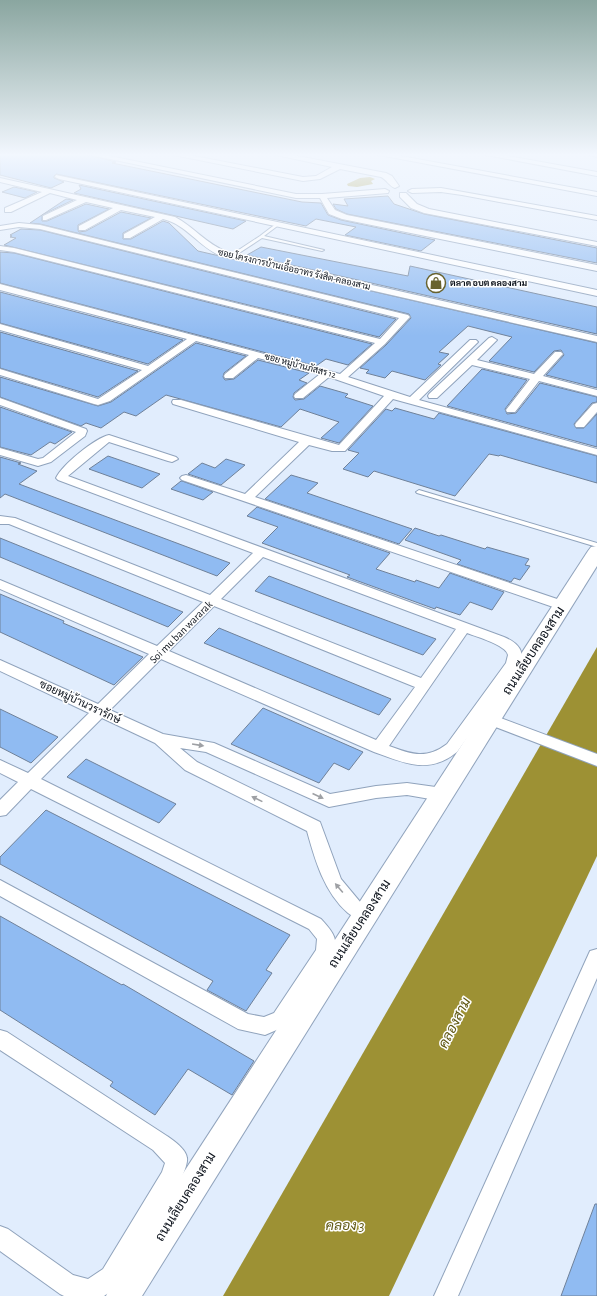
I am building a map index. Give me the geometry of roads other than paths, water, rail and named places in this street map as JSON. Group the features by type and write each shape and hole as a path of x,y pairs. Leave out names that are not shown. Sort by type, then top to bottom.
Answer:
{"main road":[{"name":"ถนนเลียบคลองสาม","path":"123,1296 340,953 368,913 490,719 564,606 597,551"}],"street":[{"path":"46,218 53,214"},
{"path":"82,228 107,214"},
{"name":"ซอย โครงการบ้านเอื้ออาทร รังสิต-คลองสาม","path":"151,214 178,222 214,251 597,339"},
{"path":"234,214 597,293"},
{"path":"338,214 344,217 597,268"},
{"path":"445,214 597,244"},
{"path":"578,214 597,218"},
{"path":"127,236 161,217"},
{"path":"0,228 19,225 40,227 405,317 382,342 342,377"},
{"path":"0,248 14,250 382,342"},
{"name":"ซอย หมู่บ้านภัสสร 12","path":"0,287 328,373 391,395 597,452"},
{"path":"0,327 149,369"},
{"path":"0,372 98,402 106,399 195,338"},
{"path":"433,396 492,340"},
{"path":"412,401 473,342"},
{"path":"229,376 256,354"},
{"path":"511,410 537,377 558,354"},
{"path":"469,361 597,392"},
{"path":"299,396 328,373"},
{"path":"177,402 306,441 341,449 391,395"},
{"path":"0,401 82,431 80,436 47,460 38,464 0,451"},
{"path":"580,425 597,406"},
{"path":"0,584 379,748 412,759 432,761 444,756 452,748 513,664 516,658 516,651 511,646 499,640 62,478 64,473 102,441 109,438 172,459"},
{"path":"247,499 306,441"},
{"path":"186,478 564,606"},
{"path":"0,520 11,521 424,686"},
{"name":"Soi mu ban wararak","path":"0,810 101,712 261,552"},
{"path":"379,748 464,628"},
{"name":"ซอยหมู่บ้านวรารักษ์","path":"0,665 160,739"},
{"path":"490,719 597,760"},
{"path":"160,739 209,747 329,801 376,792 407,789 436,794 444,793"},
{"path":"160,739 191,766 314,827 322,854 334,883 355,908 368,913"},
{"path":"0,766 315,924 326,937 325,952 281,1019 265,1026 245,1023 0,887"},
{"path":"446,1296 597,957"},
{"path":"0,1039 160,1143 177,1160 172,1177 111,1277 92,1290 68,1286 0,1237"}],"lane":[{"path":"232,256 278,224"},
{"path":"261,237 322,250"},
{"path":"419,492 597,545"}],"water":[{"name":"คลอง 3","path":"597,647 597,856 389,1296 223,1296"}],"place":[{"name":"ตลาด อบต คลองสาม","path":"436,283"}],"water label":[{"name":"คลองสาม","path":"455,1023"}]}
